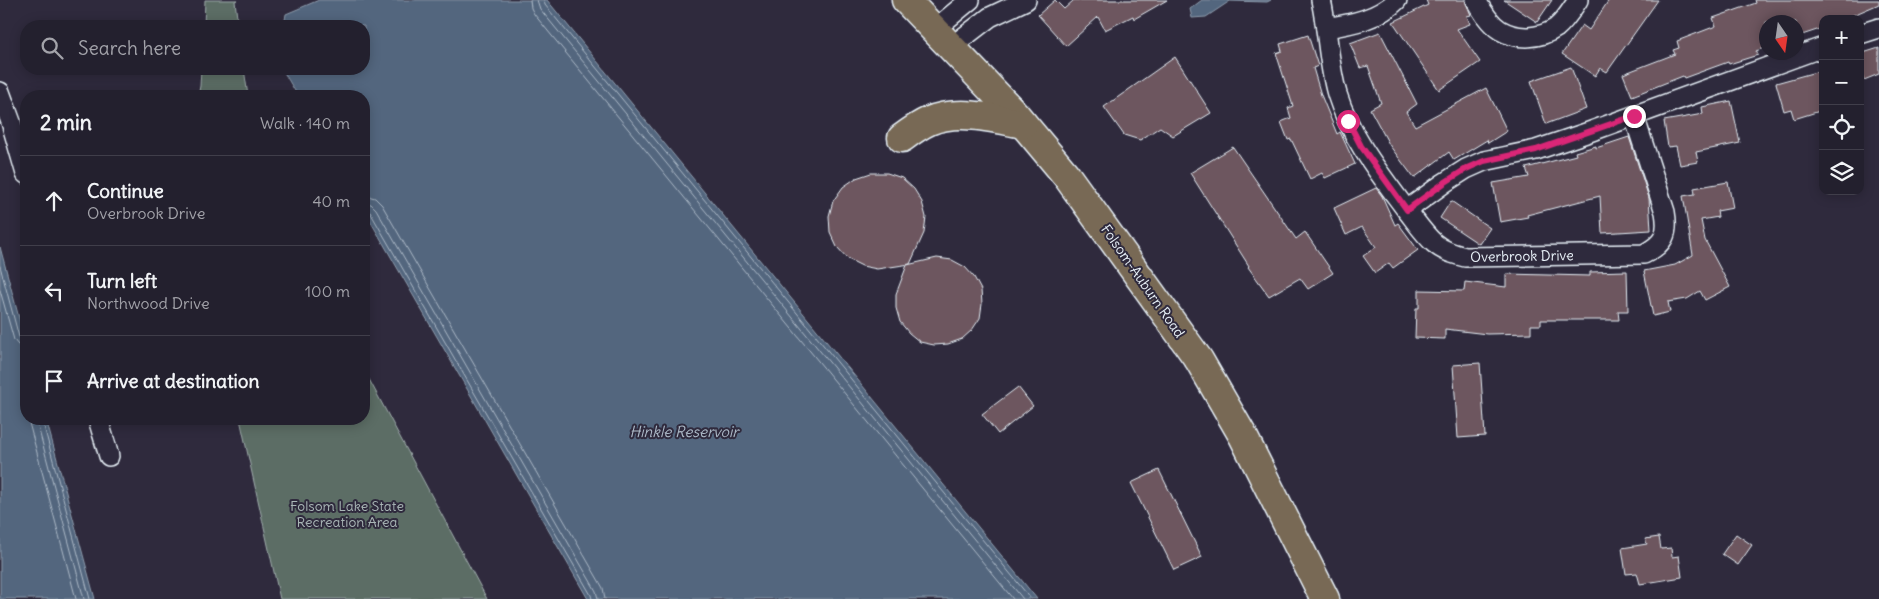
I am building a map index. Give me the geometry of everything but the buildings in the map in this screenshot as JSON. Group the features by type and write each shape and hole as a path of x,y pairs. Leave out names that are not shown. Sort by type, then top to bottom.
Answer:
{"main road":[{"name":"Folsom-Auburn Road","path":"906,0 1023,124 1066,175 1199,360 1243,436 1326,599"},
{"path":"902,138 930,121 956,116 997,118 1023,124"}],"street":[{"path":"943,38 970,0"},
{"path":"943,38 1026,0"},
{"name":"Overbrook Drive","path":"1321,0 1331,71 1348,121 1361,146 1407,210 1434,243 1449,252 1465,257 1644,254 1656,248 1664,238 1667,224 1665,212 1634,116"},
{"path":"1326,28 1351,24 1376,15 1397,0"},
{"path":"1476,0 1485,16 1500,30 1518,37 1538,36 1556,28 1570,13 1578,0"},
{"path":"1864,33 1879,28"},
{"path":"1407,210 1444,183 1466,169 1484,161 1536,150 1819,48"},
{"path":"0,92 20,153"},
{"path":"100,425 108,456"}],"green space":[{"path":"205,0 237,0 235,1 237,20 204,20"},
{"path":"201,75 245,75 247,90 199,90"},
{"name":"Folsom Lake State Recreation Area","path":"370,381 487,599 280,599 241,425 370,425"}],"water":[{"name":"Hinkle Reservoir","path":"319,0 547,0 1037,599 588,599 370,220 370,90 294,90 286,75 370,75 370,20 285,20 286,14"},
{"path":"1202,0 1271,0 1267,2 1230,1 1206,17 1192,18 1190,9"},
{"path":"0,247 20,322 20,425 48,425 95,599 0,599"}],"route":[{"path":"1348,121 1361,146 1407,210 1444,183 1466,169 1484,161 1536,150 1634,116"}]}
